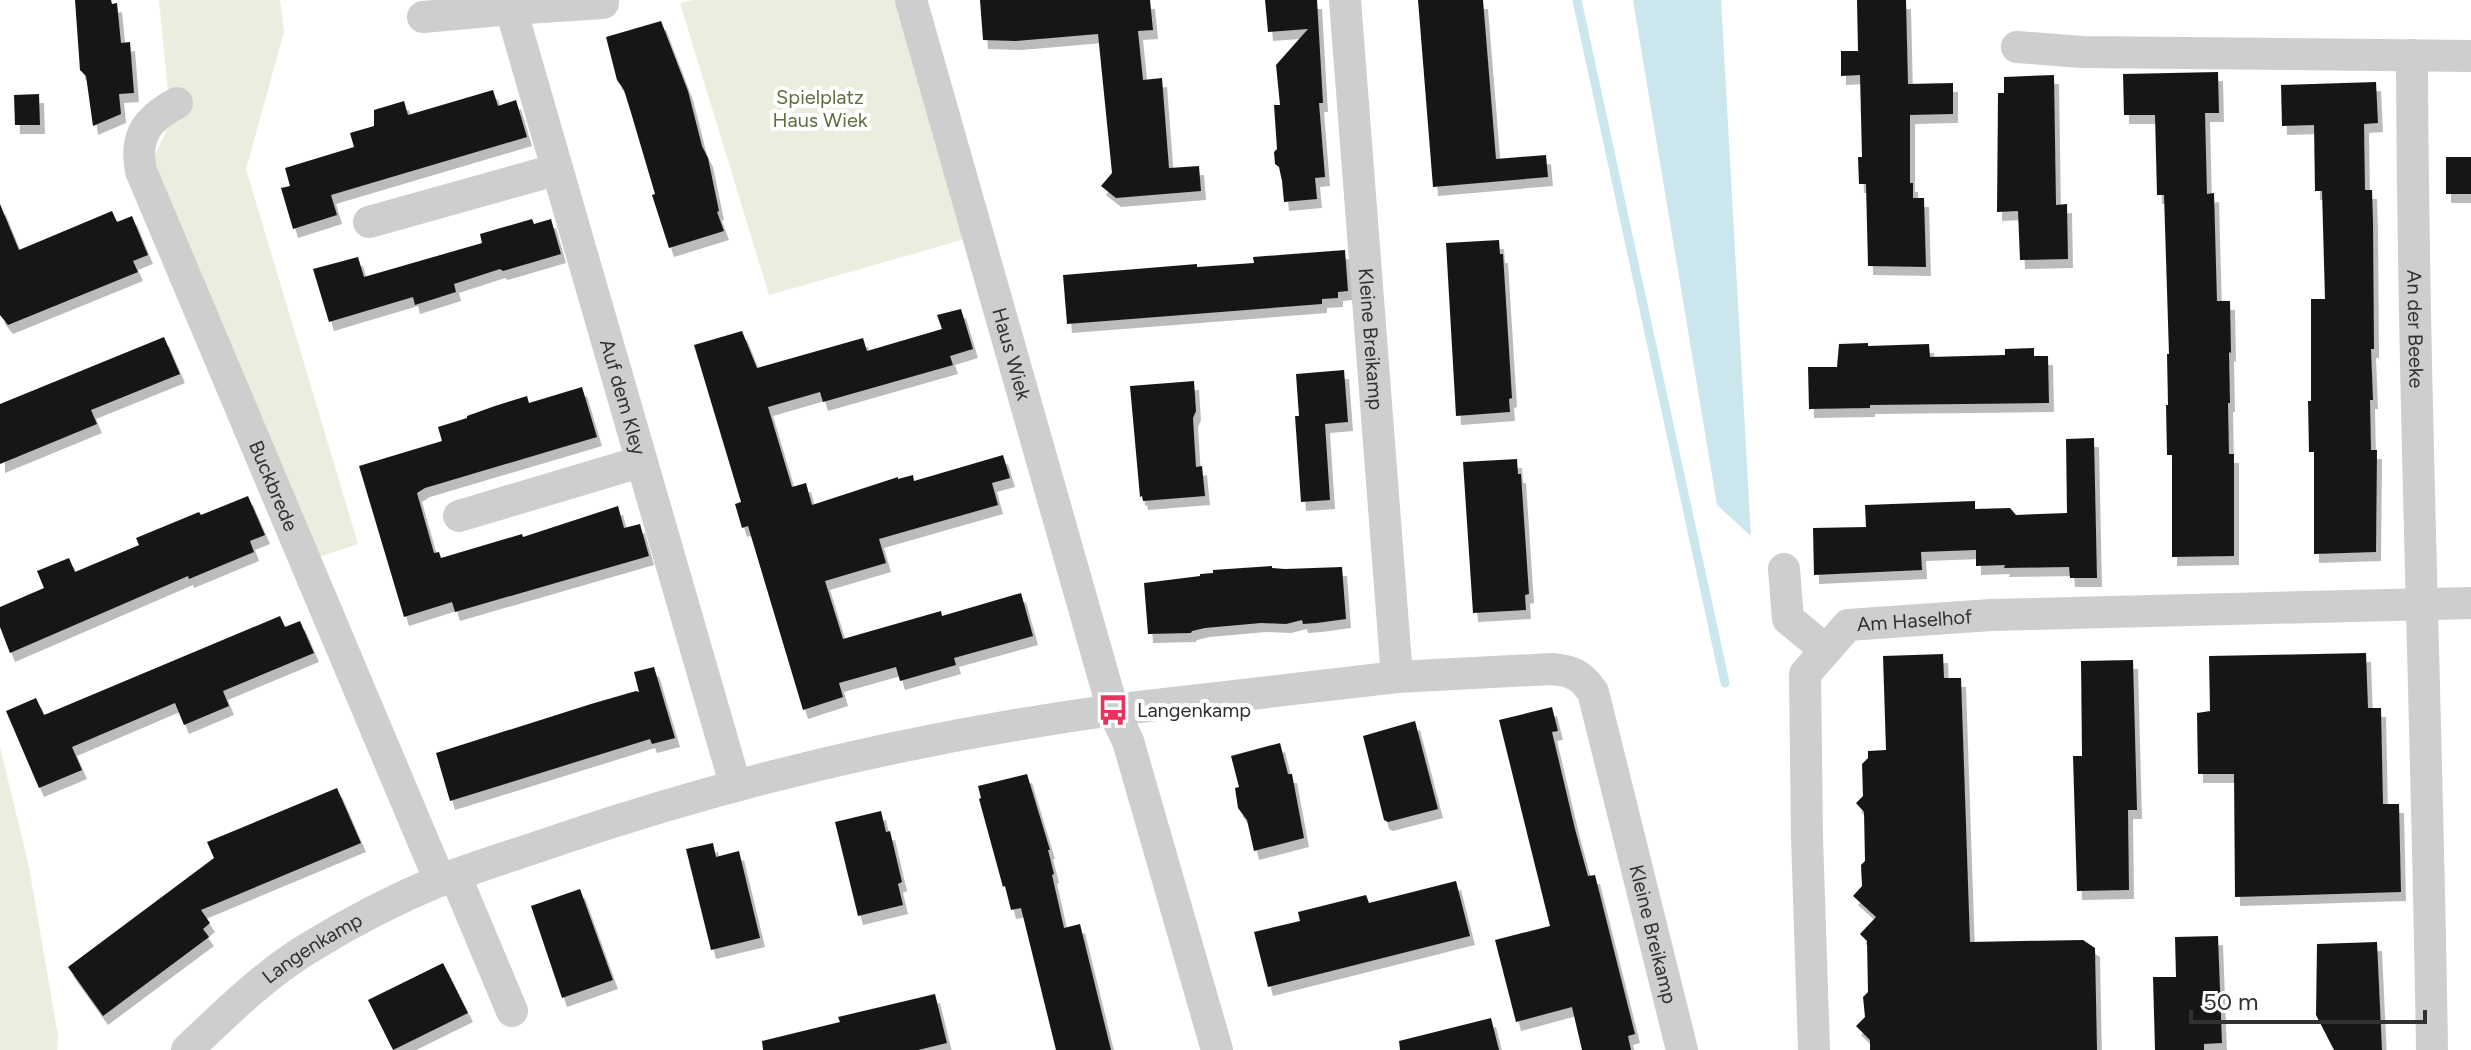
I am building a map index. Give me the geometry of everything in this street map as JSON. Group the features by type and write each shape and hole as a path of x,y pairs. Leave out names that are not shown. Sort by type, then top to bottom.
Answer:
{"street":[{"name":"Haus Wiek","path":"911,0 1113,710"},
{"name":"Kleine Breikamp","path":"1345,0 1397,677"},
{"path":"423,17 603,3"},
{"name":"Auf dem Kley","path":"511,9 555,170 735,784"},
{"path":"2017,47 2111,52 2471,56"},
{"name":"An der Beeke","path":"2412,55 2412,273 2421,604"},
{"name":"Buckbrede","path":"177,103 157,114 145,129 139,144 141,171 447,878"},
{"path":"369,222 555,170"},
{"path":"459,516 640,462"},
{"path":"1784,569 1788,619 1826,650"},
{"name":"Am Haselhof","path":"1814,1050 1805,674 1848,625 1991,615 2471,603"},
{"path":"2421,604 2428,790 2432,1050"},
{"name":"Kleine Breikamp","path":"1113,710 1397,677 1552,669 1568,670 1582,676 1593,692 1682,1050"},
{"name":"Langenkamp","path":"187,1050 238,1002 305,951 380,908 447,878 735,784 889,748 1113,710"},
{"path":"1113,710 1128,741 1217,1050"},
{"path":"447,878 512,1011"}],"green space":[{"path":"159,0 280,0 284,32 246,169 358,544 319,557 153,159 171,121"},
{"name":"Spielplatz Haus Wiek","path":"693,0 897,0 965,239 769,295 680,3"},
{"path":"0,747 29,867 58,1036 57,1050 0,1050"}],"water":[{"path":"1633,0 1721,0 1751,536 1717,505"}],"building":[{"path":"75,0 111,0 112,4 117,3 121,43 130,42 134,93 119,94 121,114 93,126 86,76 80,70"},
{"path":"980,0 1150,0 1153,30 1138,31 1143,80 1162,78 1169,168 1199,166 1201,191 1116,198 1101,186 1112,173 1098,34 1016,41 983,40"},
{"path":"1265,0 1317,0 1323,103 1319,103 1325,177 1315,178 1317,199 1284,202 1274,152 1277,149 1274,105 1280,105 1276,65 1308,29 1268,32"},
{"path":"1418,0 1483,0 1496,159 1546,155 1548,177 1433,187"},
{"path":"1857,0 1906,0 1908,84 1953,83 1953,114 1910,115 1910,183 1913,183 1913,198 1924,198 1926,267 1868,266 1866,184 1859,184 1858,157 1862,157 1860,75 1841,76 1841,51 1858,51"},
{"path":"661,21 688,91 708,158 717,212 724,231 669,248 606,37"},
{"path":"2218,72 2219,113 2205,113 2207,194 2214,193 2217,301 2230,301 2228,403 2229,454 2234,454 2234,556 2172,557 2172,455 2167,455 2169,354 2164,195 2157,195 2155,115 2124,115 2123,74"},
{"path":"2054,75 2056,205 2067,204 2068,259 2020,260 2018,211 1997,212 1998,93 2004,93 2004,77"},
{"path":"2376,82 2378,123 2364,124 2365,190 2372,190 2373,222 2374,349 2371,349 2373,400 2370,400 2371,450 2377,450 2376,552 2314,554 2314,452 2309,452 2308,401 2311,401 2311,299 2325,299 2322,191 2315,191 2314,125 2282,126 2281,85"},
{"path":"493,90 498,106 516,100 527,137 331,195 337,215 293,229 281,188 290,186 285,168 354,147 350,133 374,126 374,110 404,101 408,115"},
{"path":"39,94 40,125 15,125 14,95"},
{"path":"2446,157 2471,157 2471,194 2446,194"},
{"path":"0,204 19,250 112,211 117,222 132,216 148,255 133,261 138,272 8,325 0,315"},
{"path":"532,219 534,224 551,219 561,254 454,284 456,292 415,305 413,297 329,322 313,269 358,257 364,277 482,243 480,234"},
{"path":"1499,240 1500,254 1503,254 1512,398 1509,399 1510,412 1456,416 1446,243"},
{"path":"1345,250 1348,291 1338,292 1338,298 1322,299 1322,304 1067,324 1063,275 1197,264 1197,267 1254,263 1253,257"},
{"path":"961,309 973,349 950,356 953,365 823,402 820,392 768,407 792,487 806,483 812,505 898,477 913,475 914,481 1003,455 1010,478 992,483 998,505 879,539 886,563 825,581 843,639 941,611 942,616 1021,593 1033,636 954,658 956,665 900,681 896,667 839,683 843,697 803,710 748,526 742,528 735,504 741,502 694,345 742,331 757,368 863,338 867,351 942,329 937,315"},
{"path":"164,337 180,374 91,410 97,424 0,464 0,404"},
{"path":"1868,343 1868,346 1929,344 1930,357 2005,355 2005,349 2034,348 2034,356 2048,356 2049,403 1870,405 1870,408 1809,409 1808,367 1837,367 1839,344"},
{"path":"1344,370 1348,422 1325,424 1330,500 1301,502 1295,416 1299,416 1296,374"},
{"path":"1194,381 1196,467 1202,466 1205,496 1143,501 1140,497 1130,386"},
{"path":"582,387 597,437 417,493 434,553 439,552 441,558 522,534 523,537 618,506 624,528 640,524 649,556 455,612 452,602 404,617 359,466 442,441 438,427 495,406 527,396 529,403"},
{"path":"2094,438 2097,578 2070,578 2069,567 1976,566 1976,550 1921,552 1922,570 1814,575 1813,528 1866,527 1865,505 1975,501 1975,509 2010,508 2016,515 2067,513 2066,439"},
{"path":"1517,459 1518,474 1521,474 1529,594 1525,595 1526,610 1473,613 1463,462"},
{"path":"248,496 265,535 250,541 254,552 189,579 188,576 10,653 0,627 0,607 44,588 37,571 69,558 75,572 139,545 136,538"},
{"path":"1272,566 1285,569 1342,567 1346,619 1303,624 1302,620 1286,624 1261,623 1205,628 1191,633 1148,634 1144,583 1200,576 1213,573 1213,570"},
{"path":"280,616 285,627 300,621 314,653 223,691 229,706 184,725 175,703 72,747 82,770 39,788 6,711 36,698 44,715"},
{"path":"2366,653 2368,708 2381,708 2383,804 2399,804 2401,892 2235,897 2234,774 2198,774 2197,713 2210,711 2209,656"},
{"path":"1943,654 1944,678 1961,678 1970,942 2083,940 2095,948 2097,1050 1870,1050 1870,1040 1856,1026 1865,1017 1863,997 1868,992 1867,941 1860,934 1876,917 1853,896 1862,886 1861,865 1865,861 1864,812 1856,803 1863,796 1862,764 1868,758 1868,751 1886,750 1883,656"},
{"path":"2133,660 2137,810 2128,810 2129,890 2077,891 2073,756 2082,756 2081,661"},
{"path":"654,667 675,738 652,744 650,739 450,801 436,753 639,692 634,672"},
{"path":"1552,707 1558,731 1552,732 1575,829 1588,876 1595,875 1635,1034 1628,1036 1631,1050 1582,1050 1572,1007 1516,1022 1495,940 1550,926 1499,720"},
{"path":"1415,721 1438,809 1388,822 1384,820 1363,736"},
{"path":"1280,743 1288,774 1292,774 1304,838 1254,851 1247,820 1238,808 1235,788 1239,787 1231,756"},
{"path":"1027,774 1050,850 1052,875 1064,928 1080,924 1111,1050 1056,1050 1021,908 1011,910 1003,887 978,786"},
{"path":"337,788 361,843 201,910 210,923 203,929 209,937 103,1016 68,967 214,858 207,842"},
{"path":"881,811 886,832 890,831 902,882 898,884 903,905 858,916 835,822"},
{"path":"713,843 716,857 739,851 760,938 711,950 686,849"},
{"path":"1456,881 1470,936 1268,987 1254,932 1300,921 1298,912 1366,895 1369,903"},
{"path":"580,889 613,980 562,998 531,906"},
{"path":"2218,936 2222,1043 2204,1044 2204,1050 2155,1050 2153,977 2176,977 2175,937"},
{"path":"2377,942 2382,1050 2334,1050 2316,1015 2317,944"},
{"path":"443,963 468,1013 393,1050 368,1000"},
{"path":"935,994 947,1043 918,1050 763,1050 762,1041 840,1022 838,1017"},
{"path":"1491,1018 1499,1050 1400,1050 1399,1041"}],"waterway":[{"path":"1577,0 1725,683"}],"place":[{"name":"Langenkamp","path":"1113,710"}]}
